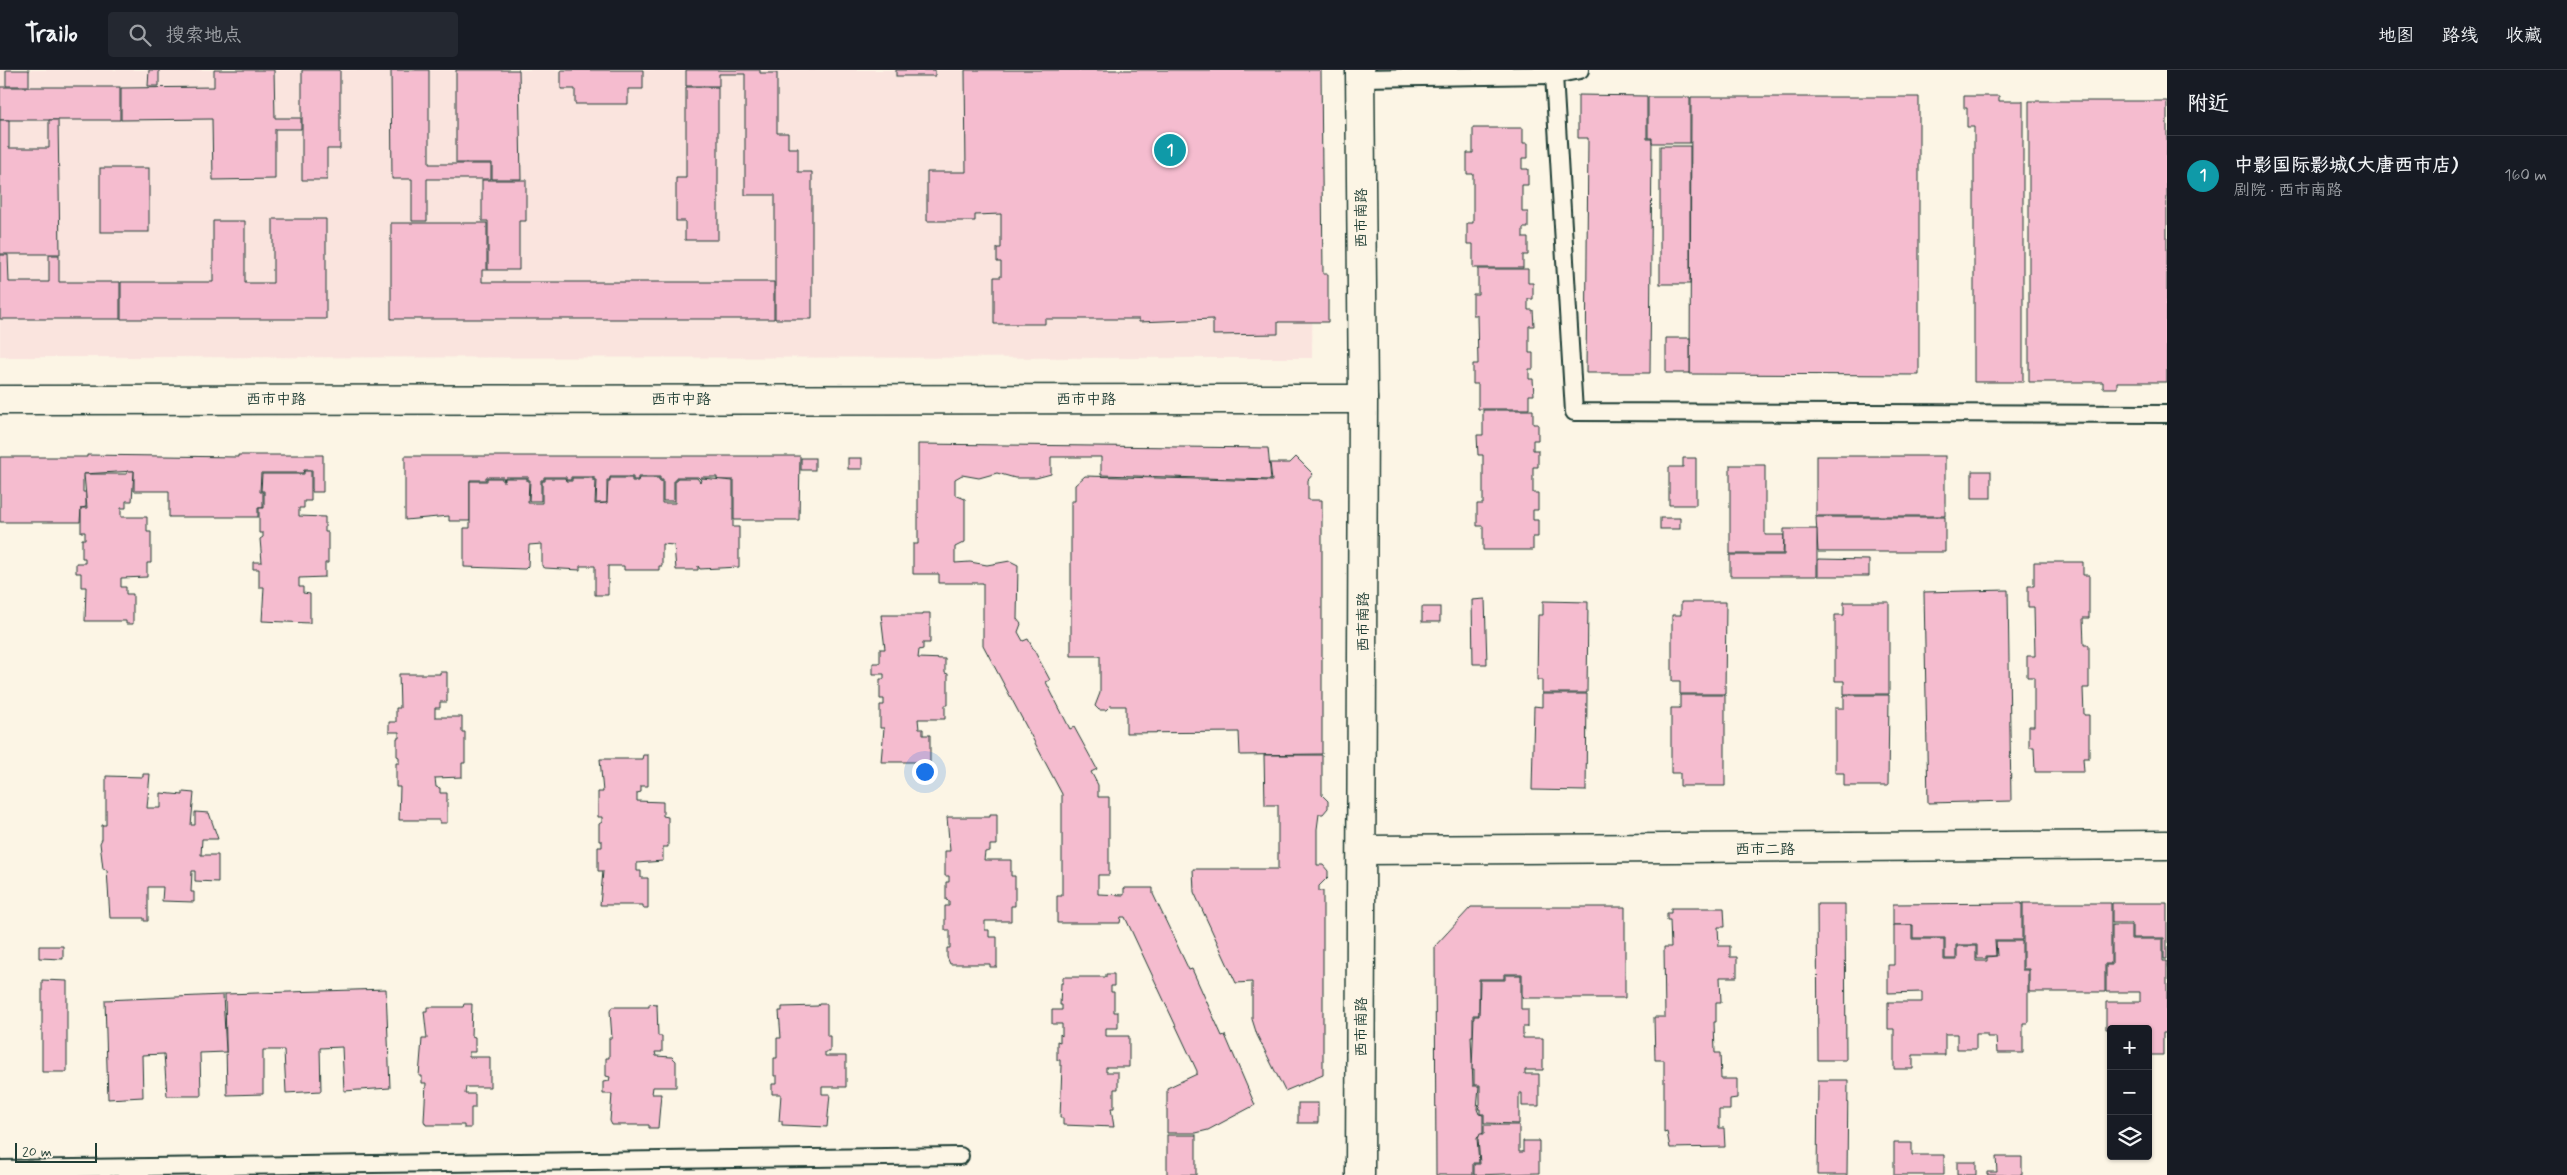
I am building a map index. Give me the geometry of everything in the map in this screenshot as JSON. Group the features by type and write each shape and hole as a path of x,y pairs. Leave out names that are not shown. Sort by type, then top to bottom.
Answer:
{"street":[{"name":"西市南路","path":"1360,74 1363,399 1360,1175"},
{"name":"西市中路","path":"0,400 1363,399"},
{"name":"西市二路","path":"1362,850 2167,845"}],"lane":[{"path":"1360,74 1554,75 1580,70"},
{"path":"1554,75 1574,412 2167,414"},
{"path":"0,1169 960,1156"}],"shaded area":[{"path":"0,70 1315,70 1312,358 0,357"}],"building":[{"path":"6,70 29,70 29,86 6,86"},
{"path":"149,70 159,70 159,86 148,86"},
{"path":"214,70 274,70 275,118 301,118 301,129 275,129 275,179 213,180 212,119 121,120 121,88 214,87"},
{"path":"302,70 340,70 340,149 327,149 327,180 302,180"},
{"path":"391,70 429,70 429,164 491,164 491,179 427,179 427,221 412,221 412,179 392,179"},
{"path":"456,70 519,70 521,179 492,179 492,163 456,163"},
{"path":"561,70 643,70 643,89 628,89 628,104 575,104 575,89 561,89"},
{"path":"686,70 760,70 760,73 777,73 777,133 788,133 788,148 798,148 798,172 812,172 812,319 775,319 775,195 745,195 745,74 719,74 719,86 686,86"},
{"path":"896,70 935,70 935,76 896,76"},
{"path":"965,70 1321,70 1323,274 1328,274 1328,322 1278,322 1278,334 1213,335 1213,319 1139,322 1139,319 1045,319 1045,324 994,324 994,277 1001,277 1001,262 997,262 997,248 1001,248 1001,214 975,215 975,221 927,221 927,172 966,172"},
{"path":"0,87 120,87 120,120 0,120"},
{"path":"686,87 718,87 718,240 685,240 685,221 676,221 676,178 686,178"},
{"path":"1578,95 1647,96 1647,139 1652,139 1650,373 1586,373 1588,138 1578,138"},
{"path":"1964,96 1999,96 1999,101 2023,101 2023,382 1974,382 1974,127 1967,127 1967,108 1964,108"},
{"path":"1648,97 1690,97 1690,143 1652,143 1652,138 1648,138"},
{"path":"1691,97 1919,97 1919,375 1690,374"},
{"path":"2029,101 2167,101 2167,382 2117,382 2117,388 2103,388 2103,382 2029,382"},
{"path":"0,120 9,120 9,148 49,148 49,120 58,120 60,254 0,254"},
{"path":"1473,128 1523,128 1523,143 1528,143 1528,158 1522,158 1522,169 1528,169 1528,185 1522,185 1522,212 1528,212 1528,228 1523,228 1523,238 1528,238 1528,255 1523,255 1523,268 1473,268 1473,244 1467,244 1467,223 1473,223 1473,174 1467,174 1467,153 1473,153"},
{"path":"1660,146 1690,146 1690,284 1660,284"},
{"path":"100,168 149,168 149,232 100,232"},
{"path":"482,180 526,180 526,221 519,221 519,270 488,270 488,221 482,221"},
{"path":"273,219 326,219 326,319 121,319 121,282 213,282 213,221 245,221 245,283 273,283"},
{"path":"391,223 487,223 487,270 482,270 482,282 774,282 774,319 391,319"},
{"path":"0,255 8,255 9,282 49,282 49,255 59,255 59,282 120,282 120,319 0,319"},
{"path":"1478,269 1528,269 1528,283 1533,283 1533,299 1528,299 1528,310 1533,310 1534,326 1529,326 1529,353 1533,353 1533,369 1529,369 1529,379 1533,379 1534,395 1529,395 1529,409 1478,409 1478,384 1473,384 1473,364 1478,364 1477,315 1473,315 1473,294 1478,294"},
{"path":"1666,338 1690,338 1690,373 1666,373"},
{"path":"1483,410 1533,410 1533,424 1538,424 1538,440 1533,440 1533,450 1538,450 1538,467 1533,467 1533,493 1538,493 1538,510 1533,510 1533,520 1538,520 1538,537 1533,537 1533,550 1483,550 1483,526 1477,526 1477,504 1483,504 1483,455 1478,455 1477,435 1483,435"},
{"path":"918,444 1268,448 1271,480 1101,475 1101,457 1051,457 1051,474 1036,478 1015,478 997,473 979,478 962,475 955,479 955,495 965,499 965,542 955,547 955,563 970,562 987,565 1010,561 1018,565 1017,619 1021,624 1018,632 1023,641 1028,639 1050,680 1046,682 1070,729 1074,727 1097,769 1091,772 1098,785 1098,797 1109,797 1109,875 1098,875 1098,894 1124,895 1124,888 1153,888 1153,894 1189,970 1192,969 1222,1036 1225,1035 1255,1105 1208,1130 1196,1133 1167,1133 1167,1088 1197,1074 1197,1071 1125,917 1121,917 1120,923 1057,923 1057,896 1062,896 1062,794 983,645 983,583 939,583 939,574 913,574 913,544 918,544"},
{"path":"87,455 238,457 238,455 323,455 323,492 312,492 312,470 304,470 303,473 261,473 260,492 263,492 263,508 258,508 258,517 169,517 169,491 134,491 134,471 83,474 83,492 86,492 86,507 81,508 80,522 0,522 0,457 87,457"},
{"path":"405,456 800,456 799,520 734,520 734,480 717,480 717,477 701,477 701,480 698,477 676,477 676,480 674,480 674,501 663,501 663,480 660,480 660,477 638,477 638,480 633,480 633,477 610,477 610,480 607,480 607,503 596,503 597,480 594,480 594,477 571,477 571,480 566,480 566,477 544,477 544,480 541,480 541,501 529,501 530,480 528,480 528,477 505,477 504,481 503,477 486,477 486,480 470,480 470,521 449,521 449,516 405,520"},
{"path":"1816,456 1945,456 1945,516 1816,516"},
{"path":"1296,457 1313,474 1308,480 1308,500 1322,500 1322,754 1240,755 1239,732 1126,733 1126,706 1110,706 1106,710 1099,710 1095,706 1100,693 1100,656 1071,656 1071,501 1075,501 1075,485 1085,476 1272,481 1270,463 1290,463"},
{"path":"801,458 815,458 815,470 801,470"},
{"path":"848,458 862,458 862,469 848,469"},
{"path":"1683,458 1696,458 1696,505 1669,505 1669,467 1683,467"},
{"path":"1730,465 1765,465 1765,535 1784,535 1783,554 1730,554"},
{"path":"127,471 134,471 132,501 126,501 126,508 121,508 121,517 147,517 147,532 151,532 151,563 147,563 147,577 121,578 121,587 126,587 126,594 133,594 133,624 126,624 126,621 85,621 86,587 81,587 81,573 76,573 76,563 85,563 85,558 82,558 82,539 85,539 85,532 81,532 81,508 87,508 84,474 127,474"},
{"path":"304,471 311,471 311,501 304,501 304,508 299,508 299,516 325,517 325,532 328,532 328,563 325,563 325,577 299,578 299,587 303,587 303,593 310,594 310,623 262,621 264,587 259,587 259,569 253,569 253,562 262,562 260,539 263,537 263,533 259,533 259,508 264,508 264,491 261,491 262,474 304,474"},
{"path":"1972,471 1991,471 1991,498 1972,498"},
{"path":"487,478 502,478 502,481 505,481 505,478 527,478 527,481 529,481 528,503 542,503 542,481 545,481 545,478 565,478 566,481 572,481 572,478 593,478 593,481 596,481 595,504 607,503 608,481 610,481 610,478 632,478 632,481 638,481 639,478 659,478 659,481 662,481 662,503 675,503 675,481 677,481 677,478 697,478 700,482 702,478 733,481 733,527 739,527 739,567 700,569 698,566 698,570 676,570 674,545 662,544 662,566 659,566 659,570 624,570 624,566 608,566 608,595 595,595 595,566 580,566 580,570 545,568 542,566 542,544 529,545 528,566 525,569 464,567 464,528 470,528 470,481 487,481"},
{"path":"1816,517 1945,517 1945,552 1818,552"},
{"path":"1660,518 1680,518 1680,529 1660,529"},
{"path":"1784,529 1817,529 1817,576 1730,576 1730,555 1784,555"},
{"path":"1818,559 1869,560 1869,576 1818,576"},
{"path":"2034,562 2083,562 2083,575 2089,575 2089,618 2083,618 2084,645 2089,645 2089,688 2083,688 2084,715 2089,715 2089,758 2083,758 2084,772 2035,772 2034,747 2029,747 2029,726 2034,726 2034,677 2027,677 2027,656 2035,656 2034,607 2028,607 2028,586 2034,586"},
{"path":"2008,590 2011,801 1928,803 1924,592"},
{"path":"1485,599 1487,664 1473,664 1472,600"},
{"path":"1543,601 1588,602 1587,693 1542,693 1542,680 1537,680 1538,615 1543,615"},
{"path":"1681,602 1726,602 1725,694 1680,694 1680,681 1672,681 1672,615 1681,615"},
{"path":"1844,602 1889,602 1889,694 1844,694 1844,681 1835,681 1835,615 1844,615"},
{"path":"1422,607 1440,607 1440,622 1422,622"},
{"path":"923,613 930,613 930,643 923,643 923,649 919,650 918,658 945,659 945,673 948,674 948,705 945,705 945,719 918,719 919,729 923,729 923,735 930,735 930,765 923,765 923,762 881,762 884,728 880,728 880,705 884,705 884,699 880,699 880,679 884,679 884,674 873,674 873,663 880,663 880,649 885,649 881,615 923,615"},
{"path":"440,672 447,672 447,702 440,702 440,708 435,708 435,717 462,717 462,732 465,732 465,763 462,763 462,777 435,778 436,787 440,788 440,793 447,793 447,823 440,823 440,820 399,820 400,787 396,787 396,763 399,763 397,738 399,738 399,732 389,732 389,722 396,722 396,708 400,708 399,674 440,674"},
{"path":"1542,694 1587,694 1586,791 1532,790 1534,706 1542,707"},
{"path":"1680,695 1725,695 1725,786 1680,786 1680,773 1671,773 1671,708 1680,708"},
{"path":"1844,695 1889,695 1888,786 1844,786 1844,773 1835,773 1835,708 1844,708"},
{"path":"643,755 648,755 648,786 641,786 641,792 637,793 637,801 663,802 663,816 668,817 668,847 663,847 663,861 637,863 637,871 641,871 641,878 648,878 648,908 643,908 643,905 600,905 603,871 598,871 598,847 602,847 602,841 599,841 599,824 602,822 602,817 598,817 598,792 603,792 600,759 642,759"},
{"path":"1264,755 1322,755 1322,795 1328,801 1328,808 1323,814 1319,814 1317,829 1317,865 1323,865 1328,871 1328,877 1319,886 1319,891 1323,891 1323,1075 1285,1091 1257,1035 1252,1019 1252,982 1236,983 1194,892 1193,869 1278,869 1278,805 1265,805"},
{"path":"143,774 150,774 147,808 161,808 161,793 183,795 183,792 194,793 191,825 195,825 195,812 209,813 218,839 202,839 201,855 218,855 218,882 195,881 195,871 192,871 191,892 194,892 194,902 162,901 163,887 148,887 148,921 144,921 144,918 110,918 107,870 103,869 100,843 102,839 102,825 106,825 106,776 143,777"},
{"path":"990,814 997,814 997,845 990,845 990,851 985,852 984,860 1011,860 1011,876 1015,876 1015,906 1011,906 1011,921 985,921 985,930 989,930 989,937 997,937 997,967 990,967 990,964 950,964 947,957 947,948 950,948 950,930 945,930 945,906 949,906 949,901 946,900 946,882 949,882 949,876 945,876 945,851 950,851 947,817 990,817"},
{"path":"2022,903 2022,940 1995,940 1996,956 1986,956 1986,959 1977,959 1977,945 1956,945 1956,959 1945,959 1945,938 1913,938 1913,925 1893,925 1893,904"},
{"path":"2023,903 2111,903 2111,964 2105,964 2105,992 2029,992 2029,969 2023,969"},
{"path":"2112,903 2167,903 2167,959 2164,959 2164,938 2132,938 2132,923 2112,923"},
{"path":"1817,904 1845,904 1846,1060 1818,1060"},
{"path":"1471,907 1625,907 1625,998 1522,998 1522,974 1504,974 1504,979 1479,979 1479,1015 1473,1015 1473,1036 1471,1036 1473,1086 1479,1086 1477,1109 1479,1114 1483,1115 1483,1133 1477,1138 1479,1163 1473,1163 1473,1175 1436,1175 1435,946"},
{"path":"1671,908 1724,908 1725,927 1718,927 1719,946 1730,946 1730,957 1737,957 1737,977 1720,977 1721,1003 1716,1003 1716,1022 1714,1022 1715,1053 1720,1053 1721,1079 1737,1079 1737,1098 1730,1099 1730,1110 1719,1110 1719,1128 1724,1128 1725,1147 1670,1148 1667,1132 1664,1133 1664,1060 1655,1060 1654,1017 1665,1017 1664,947 1671,947 1670,920 1667,920 1667,913 1671,913"},
{"path":"1894,925 1912,925 1912,939 1944,939 1944,960 1957,960 1957,946 1976,946 1976,961 1987,961 1987,957 1997,956 1996,941 2022,941 2022,970 2028,970 2028,1023 2023,1023 2023,1053 1997,1053 1996,1037 1987,1037 1987,1034 1976,1034 1976,1049 1957,1049 1957,1034 1945,1034 1945,1055 1913,1055 1913,1069 1894,1069 1894,1029 1888,1029 1888,1002 1922,1002 1922,992 1888,993 1888,965 1894,965"},
{"path":"2112,925 2131,925 2131,939 2163,939 2163,961 2167,961 2167,1033 2163,1033 2163,1055 2152,1055 2152,1025 2107,1025 2106,1029 2106,1002 2140,1002 2140,992 2106,992 2106,965 2112,965"},
{"path":"39,946 63,946 63,959 39,958"},
{"path":"1106,974 1114,974 1114,986 1111,986 1111,992 1114,992 1114,1012 1118,1012 1118,1028 1106,1028 1106,1036 1129,1036 1129,1067 1106,1067 1106,1072 1118,1072 1118,1089 1114,1089 1114,1108 1111,1108 1114,1127 1063,1125 1063,1118 1060,1118 1062,1066 1060,1066 1060,1060 1057,1060 1057,1041 1060,1042 1060,1034 1062,1036 1062,1024 1052,1024 1052,1010 1062,1010 1062,1005 1060,1005 1063,977 1106,977"},
{"path":"1505,975 1521,975 1521,1009 1528,1009 1528,1027 1523,1027 1523,1038 1543,1038 1543,1070 1525,1070 1525,1074 1539,1074 1539,1106 1522,1106 1522,1093 1519,1093 1519,1124 1484,1123 1484,1114 1480,1114 1480,1109 1478,1109 1480,1104 1480,1085 1474,1085 1474,1070 1472,1070 1474,1016 1479,1016 1480,980 1505,980"},
{"path":"42,980 67,981 67,1072 42,1072"},
{"path":"386,989 390,1088 344,1091 342,1047 320,1048 321,1091 286,1093 284,1050 263,1050 263,1094 227,1095 225,994"},
{"path":"223,995 226,1052 200,1053 201,1096 167,1096 164,1054 142,1055 143,1097 108,1099 105,1000"},
{"path":"464,1004 472,1004 471,1036 475,1037 475,1052 469,1052 469,1057 490,1057 490,1087 466,1087 465,1094 475,1094 475,1108 471,1108 471,1128 464,1128 464,1125 426,1125 424,1121 426,1083 422,1083 422,1076 419,1076 422,1039 427,1039 424,1011 427,1011 427,1007 463,1007"},
{"path":"649,1004 657,1005 658,1036 662,1036 662,1052 655,1052 656,1056 672,1057 676,1061 676,1087 653,1087 652,1094 661,1094 658,1128 649,1128 649,1125 612,1125 610,1121 612,1094 603,1094 603,1082 609,1081 610,1077 606,1076 606,1058 609,1058 609,1038 612,1038 610,1011 612,1007 649,1007"},
{"path":"819,1004 827,1004 827,1036 830,1036 830,1052 825,1052 825,1056 846,1056 846,1087 822,1087 822,1094 830,1094 827,1127 782,1125 782,1121 779,1121 781,1094 772,1094 772,1084 777,1084 777,1076 774,1076 774,1058 777,1058 777,1038 781,1038 779,1011 782,1011 782,1007 818,1006"},
{"path":"1818,1080 1848,1080 1847,1175 1817,1175"},
{"path":"1298,1103 1318,1103 1318,1123 1298,1123"},
{"path":"1484,1125 1519,1125 1519,1152 1523,1152 1523,1141 1539,1141 1539,1173 1474,1175 1474,1164 1480,1164 1478,1139 1480,1134 1484,1134"},
{"path":"1167,1135 1196,1135 1196,1175 1167,1175"},
{"path":"1894,1143 1912,1143 1912,1155 1944,1155 1944,1175 1894,1175"},
{"path":"1996,1157 2022,1157 2022,1175 1987,1175 1987,1172 1997,1172"},
{"path":"1957,1162 1976,1162 1976,1175 1957,1175"}],"place":[{"name":"中影国际影城(大唐西市店)","path":"1170,150"}]}
